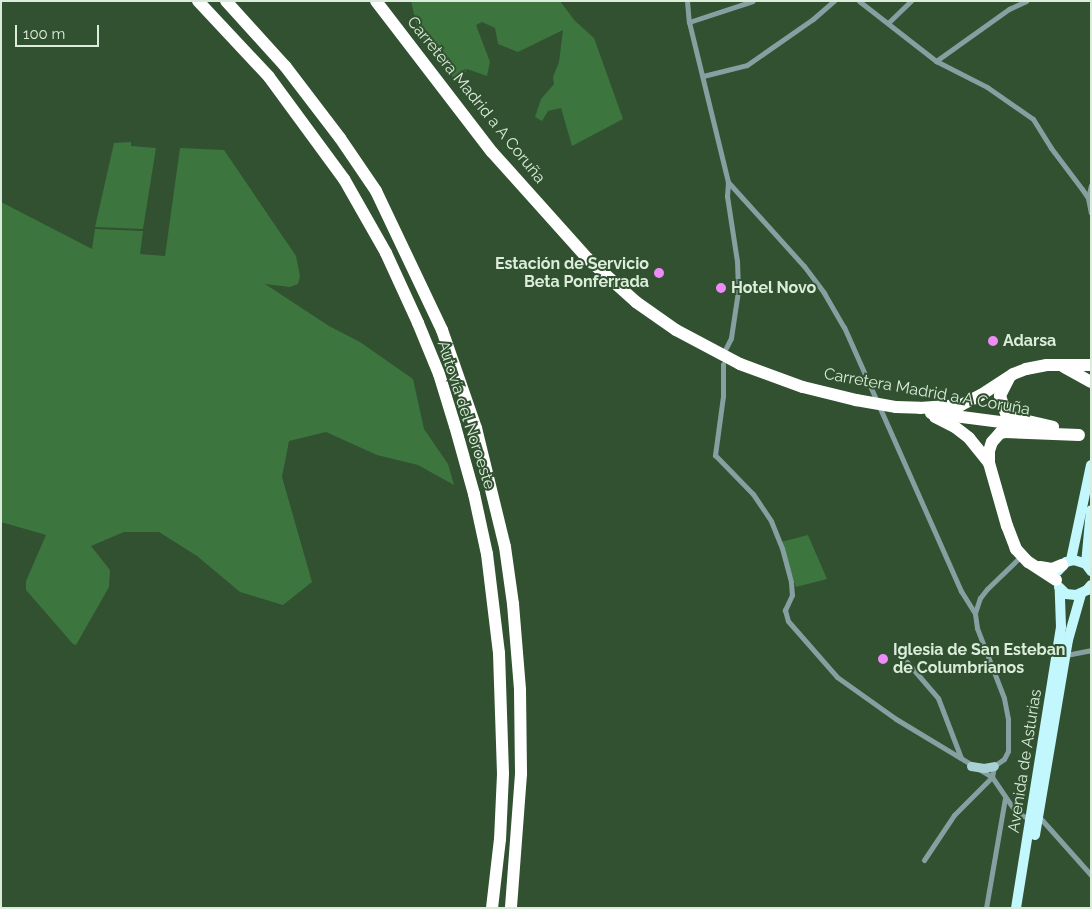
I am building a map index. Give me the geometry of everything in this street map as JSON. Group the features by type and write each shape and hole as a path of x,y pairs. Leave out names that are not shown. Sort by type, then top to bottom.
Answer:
{"highway":[{"name":"Autovía del Noroeste","path":"198,1 269,77 344,179 386,253 439,374 472,485 487,554 499,653 500,839 490,908"},
{"name":"Autovía del Noroeste","path":"226,1 285,66 340,138 376,191 442,330 476,428 505,547 513,604 519,680 521,774 511,908"},
{"name":"Carretera Madrid a A Coruña","path":"376,1 492,152 587,258 636,302 688,337 740,364 803,387 856,400 896,407 1085,436"},
{"path":"896,407 920,408 960,405 981,395 1013,374 1040,365 1091,366"},
{"path":"1060,366 1080,374 1091,382"},
{"path":"1013,374 1004,385 1000,396 1006,413 1015,418 1085,436"},
{"path":"896,407 935,418 955,427 968,438 989,463"},
{"path":"1058,584 1020,556 1007,526 989,463 989,451 992,442 1000,433 1014,431 1085,436"},
{"path":"1036,566 1052,569 1066,562"}],"main road":[{"path":"1087,590 1073,596 1058,584 1057,573 1066,562 1091,466"},
{"path":"1089,568 1091,510"},
{"path":"1066,562 1080,560 1089,568"},
{"name":"Avenida de Asturias","path":"1023,908 1061,627 1058,584"},
{"name":"Avenida de Asturias","path":"1016,908 1066,655 1087,590"}],"street":[{"path":"687,1 689,22 728,182 727,196 737,261 738,291 732,328 726,348"},
{"path":"689,22 753,1"},
{"path":"703,76 746,65 813,19 834,1"},
{"path":"859,1 936,61 987,87 1033,119 1088,198 1091,213"},
{"path":"888,23 911,1"},
{"path":"936,61 1009,8 1026,1"},
{"path":"728,182 804,266 824,293 844,327 961,591 975,613"},
{"path":"1088,198 1091,185"},
{"path":"722,364 723,396 715,455 753,494 771,521 789,571 792,595 785,610 788,621 837,677 889,714 971,766 992,777 1003,790 1005,798 986,908"},
{"path":"971,766 984,768 994,766 1004,758 1008,751 1008,718 1002,688 977,628 975,613 980,598 987,589 1020,556"},
{"path":"1066,655 1091,650"},
{"path":"907,662 938,698 961,758"},
{"path":"924,860 954,815 992,777 994,766"},
{"path":"1005,798 1018,814 1042,820 1091,875"}],"green space":[{"path":"411,1 560,1 575,21 594,38 623,119 572,146 561,108 548,111 542,121 535,117 541,99 554,84 553,77 559,62 563,30 518,52 498,44 495,28 482,22 476,25 490,62 487,76 467,69 459,84 440,63 418,32"},
{"path":"131,142 131,146 156,148 143,229 95,227 114,143"},
{"path":"180,148 224,150 296,256 300,276 298,284 290,287 265,284 329,326 360,342 413,379 424,429 448,464 454,485 418,465 377,455 326,432 289,441 282,477 312,582 283,605 240,592 197,556 159,532 124,532 91,546 110,570 109,587 76,645 73,644 26,590 26,581 46,535 1,522 1,202 92,249 95,229 143,231 140,254 165,256"},
{"path":"808,535 827,579 796,587 781,542"}],"place":[{"name":"Estación de Servicio Beta Ponferrada","path":"659,273"},
{"name":"Hotel Novo","path":"721,288"},
{"name":"Adarsa","path":"993,341"},
{"name":"Iglesia de San Esteban de Columbrianos","path":"883,659"}]}
